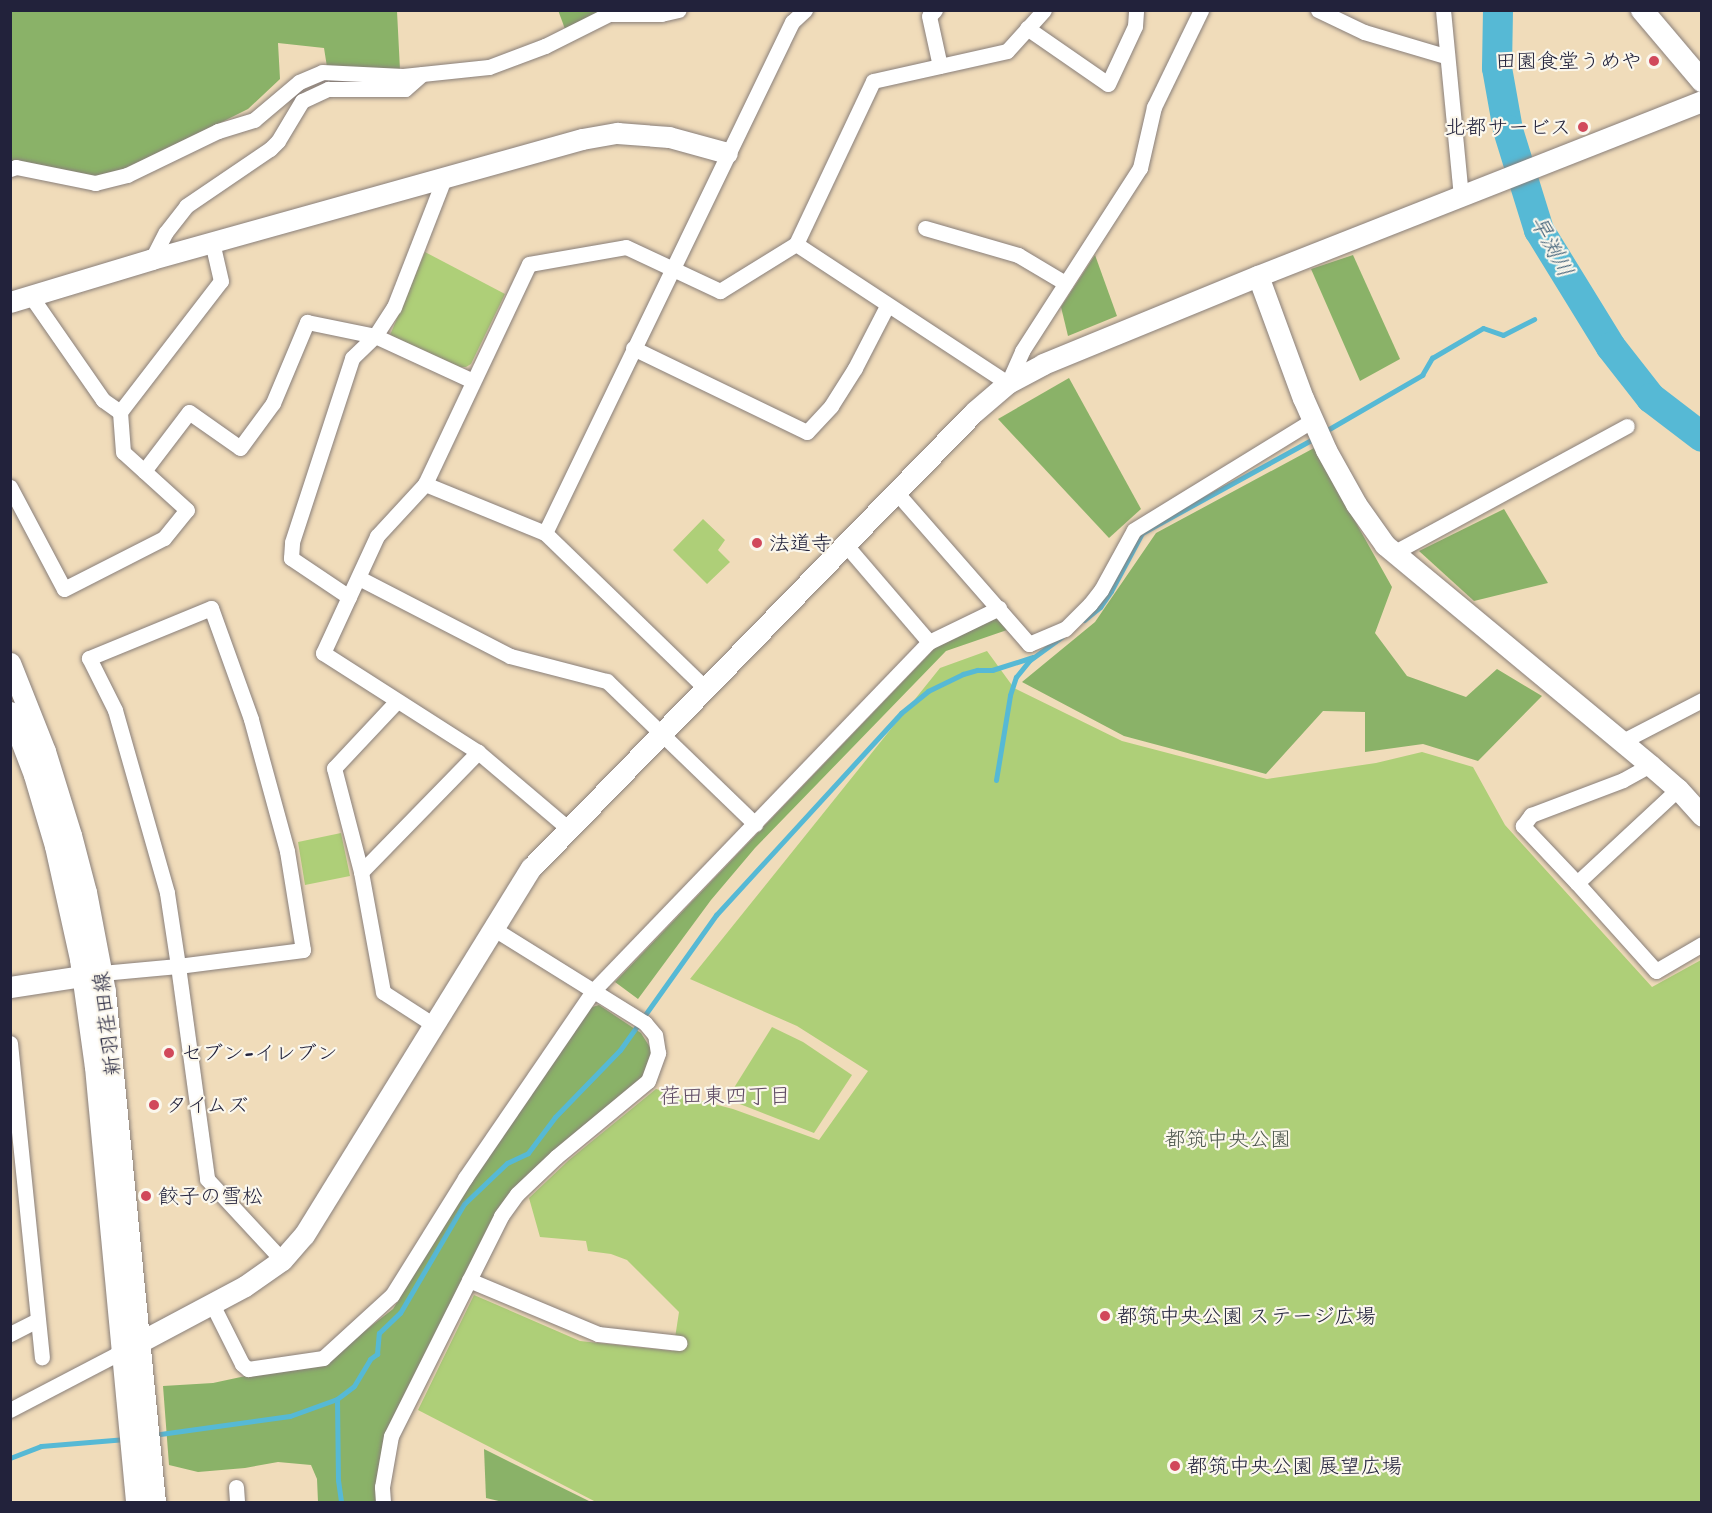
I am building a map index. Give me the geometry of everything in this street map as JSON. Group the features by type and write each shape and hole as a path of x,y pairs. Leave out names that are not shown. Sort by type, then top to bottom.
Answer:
{"main road":[{"path":"1642,10 1701,81"}],"street":[{"path":"10,169 16,167 95,183 127,175 218,132 254,120 281,94 308,77 322,72 422,74 489,67 545,46 609,14 661,14 679,10"},
{"path":"545,533 670,270 792,22 805,10"},
{"path":"935,10 929,16 940,66"},
{"path":"570,830 478,752 323,653 377,536 425,484 529,264 626,247 670,270 720,291 796,244 873,81 1007,51 1044,10"},
{"path":"1027,28 1108,84 1135,26 1136,10"},
{"path":"1318,10 1364,32 1445,56"},
{"path":"1443,10 1445,56 1461,197"},
{"path":"1008,383 1022,351 1109,213 1126,194 1140,168 1154,107 1198,13"},
{"path":"152,259 166,232 186,206 270,149 278,141 302,101 328,89 405,89 422,74"},
{"path":"10,1410 246,1286 282,1260 304,1235 531,868 663,735 705,688 974,412 1008,383 1043,364 1258,276 1701,101"},
{"path":"10,302 152,259 582,139 617,133 669,137 727,153"},
{"path":"349,597 291,558 292,542 352,358 375,336 394,308 444,179"},
{"path":"925,228 1018,255 1065,283"},
{"path":"10,487 64,589 164,538 186,510 123,452 120,412 221,281 213,242"},
{"path":"796,244 1008,383"},
{"path":"1258,276 1313,420 1356,504 1393,554 1650,765 1678,789 1701,816"},
{"path":"30,295 104,400 120,412"},
{"path":"633,348 807,432 831,406 855,368 888,306"},
{"path":"144,471 189,412 240,448 273,403 308,322 375,336 473,381"},
{"path":"896,492 1029,644 1065,629 1101,590 1134,530 1313,420"},
{"path":"1393,554 1627,426"},
{"path":"425,484 545,533 705,688"},
{"path":"846,545 929,642"},
{"path":"359,578 510,656 607,681 755,824"},
{"path":"10,987 92,975 178,966 303,950 287,851 251,719 211,608 89,658 115,710 167,893 178,966 207,1179 282,1260"},
{"path":"212,1304 242,1364 248,1369 323,1358 392,1295 465,1178 598,994 755,824 929,642 999,609"},
{"name":"新羽荏田線","path":"10,663 45,751 71,835 92,975 142,1469"},
{"path":"1621,742 1701,700"},
{"path":"397,701 334,768 361,872 383,992 434,1025"},
{"name":"新羽荏田線","path":"10,712 34,775 92,975"},
{"path":"361,872 478,752"},
{"path":"1650,765 1623,780 1531,815 1523,826 1656,971 1701,944"},
{"path":"1577,883 1678,789"},
{"path":"383,1503 382,1487 392,1436 501,1216 517,1194 556,1157 648,1082 655,1067 658,1044 645,1023 494,929"},
{"path":"10,1043 42,1357"},
{"path":"469,1280 598,1334 680,1343"},
{"path":"10,1334 37,1320"},
{"path":"136,1503 142,1469"},
{"path":"142,1469 155,1503"},
{"path":"236,1487 237,1503"}],"green space":[{"path":"558,10 608,11 565,29"},
{"path":"11,11 397,11 400,70 327,67 324,48 278,43 280,79 248,109 128,169 95,179 11,165"},
{"path":"425,252 505,294 471,364 466,367 460,367 390,335"},
{"path":"1095,255 1117,316 1068,336 1061,307"},
{"path":"1353,255 1400,359 1360,381 1311,269"},
{"path":"1069,378 1141,509 1109,538 998,419"},
{"path":"1314,448 1392,587 1375,633 1407,676 1466,697 1497,669 1542,696 1478,761 1423,744 1365,752 1365,712 1323,711 1266,774 1124,736 1022,682 1095,622 1156,533"},
{"path":"1504,509 1548,583 1474,601 1419,551"},
{"path":"703,519 725,540 718,550 730,562 707,584 673,550"},
{"path":"997,618 1007,630 946,651 755,848 711,900 638,999 615,982 937,646"},
{"name":"都筑中央公園","path":"987,651 1014,688 1122,741 1267,779 1376,763 1422,752 1473,767 1505,825 1652,987 1701,960 1701,1502 596,1502 418,1410 474,1295 580,1341 673,1351 679,1312 627,1260 611,1254 588,1251 586,1241 540,1237 529,1198 569,1160 656,1089 733,1109 819,1140 868,1071 797,1026 690,979 940,668"},
{"path":"341,833 350,876 305,885 298,842"},
{"path":"599,1005 641,1033 651,1049 650,1064 642,1079 525,1178 402,1406 378,1502 318,1502 317,1479 311,1465 278,1462 245,1468 198,1472 169,1465 163,1386 213,1383 330,1358 393,1309 452,1212 570,1035 589,1008"},
{"path":"772,1027 803,1042 852,1075 814,1133 727,1099"},
{"path":"484,1449 591,1502 503,1502 486,1498"}],"waterway":[{"name":"早渕川","path":"1498,10 1497,68 1508,130 1539,230 1611,347 1651,398 1702,437"},
{"path":"1329,429 1422,375 1432,358 1483,328 1503,335 1534,319"},
{"path":"1084,620 1100,607 1111,591 1142,533 1311,440"},
{"path":"996,780 1010,695 1016,677 1030,660 1062,637"},
{"path":"153,1435 290,1416 337,1399 354,1386 370,1359 377,1354 379,1333 400,1313 464,1204 507,1163 528,1153 555,1117 620,1050 716,915 901,713 928,691 963,674 977,670 992,670 1033,657"},
{"path":"337,1399 338,1480 341,1502"},
{"path":"10,1458 41,1446 126,1439"}],"place":[{"name":"田園食堂うめや","path":"1654,61"},
{"name":"北都サービス","path":"1583,127"},
{"name":"法道寺","path":"757,543"},
{"name":"セブン-イレブン","path":"169,1053"},
{"name":"タイムズ","path":"154,1105"},
{"name":"餃子の雪松","path":"146,1196"},
{"name":"都筑中央公園 ステージ広場","path":"1105,1316"},
{"name":"都筑中央公園 展望広場","path":"1175,1466"}],"district":[{"name":"荏田東四丁目","path":"725,1096"}]}
